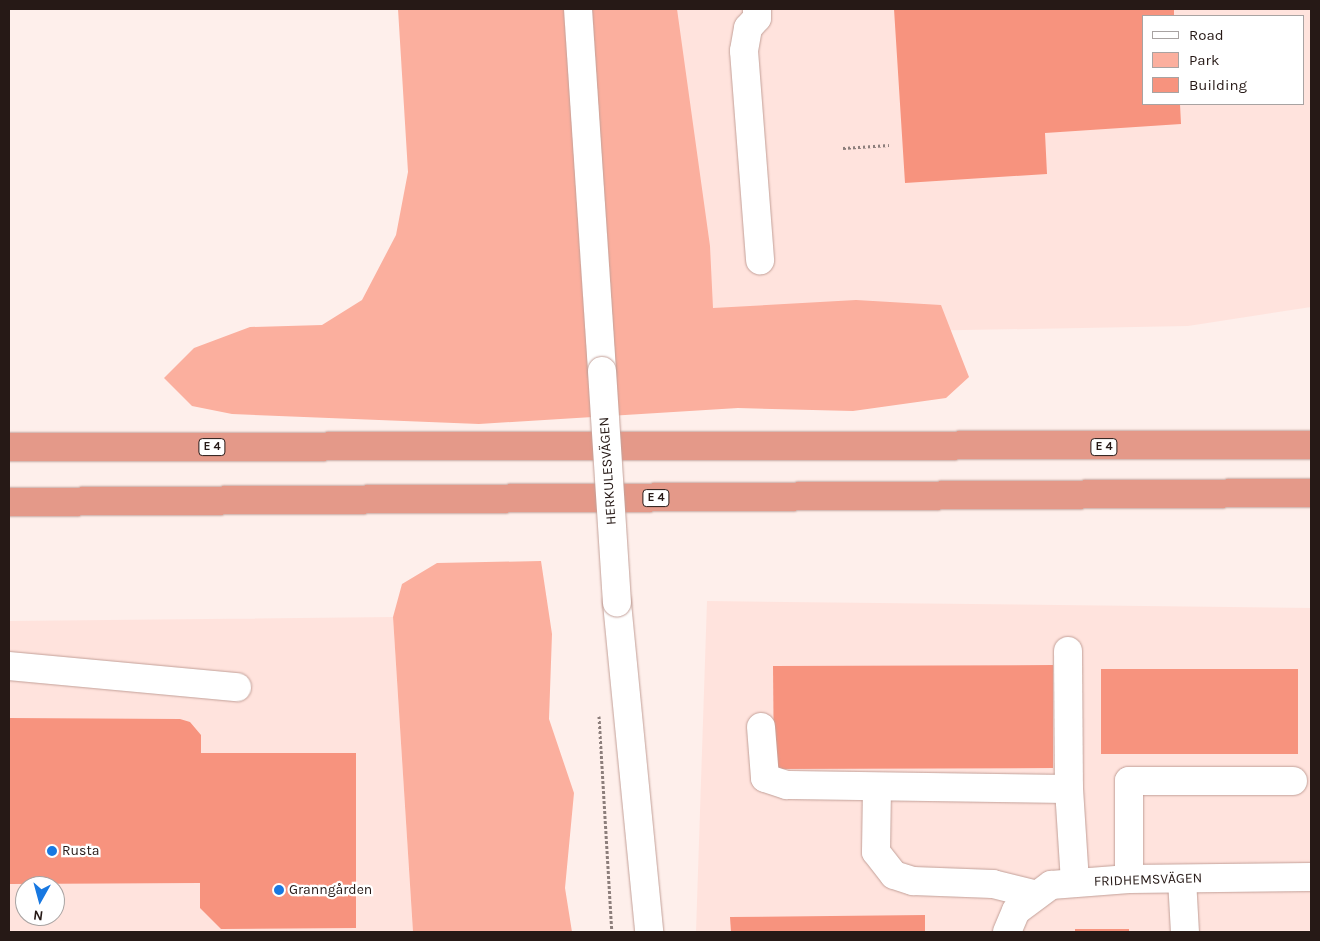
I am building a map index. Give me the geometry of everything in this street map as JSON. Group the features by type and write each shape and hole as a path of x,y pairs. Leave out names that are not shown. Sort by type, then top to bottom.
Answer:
{"highway":[{"name":"E 4","path":"9,447 1311,445"},
{"name":"E 4","path":"9,502 1311,494"}],"street":[{"name":"HERKULESVÄGEN","path":"578,9 617,603 649,932"},
{"path":"757,9 757,18 748,28 744,51 760,260"},
{"path":"1068,651 1069,789 1075,883"},
{"path":"9,666 237,687"},
{"path":"761,727 765,778 787,786 1069,789"},
{"path":"1129,879 1129,781 1293,781"},
{"path":"877,788 876,852 894,875 913,881 992,884 1037,896"},
{"name":"FRIDHEMSVÄGEN","path":"1007,932 1016,911 1051,885 1129,879 1311,877"},
{"path":"1182,879 1185,932"}],"path":[{"path":"843,148 889,145"},
{"path":"598,709 612,932"}],"shaded area":[{"path":"618,9 1311,9 1311,307 1188,326 638,336"},
{"path":"707,601 1311,608 1311,932 696,932"},
{"path":"393,617 413,932 9,932 9,621"}],"green space":[{"path":"398,9 677,9 710,246 713,308 856,300 941,305 969,377 946,398 853,411 738,408 479,424 232,414 192,406 164,378 194,348 250,327 322,325 362,300 396,235 408,172"},
{"path":"541,561 552,634 549,719 574,793 565,888 572,932 413,932 393,617 402,584 437,563"}],"building":[{"path":"894,9 1174,9 1174,15 1142,15 1142,105 1180,105 1181,124 1045,133 1047,174 905,183"},
{"path":"1053,665 1053,768 774,769 773,666"},
{"path":"1101,669 1298,669 1298,754 1101,754"},
{"path":"9,718 180,719 190,722 201,735 201,753 356,753 356,928 221,929 200,908 200,883 65,884 65,876 15,876 15,884 9,884"},
{"path":"925,915 925,932 731,932 730,917"},
{"path":"1075,929 1129,929 1129,932 1075,932"}],"place":[{"name":"Rusta","path":"52,851"},
{"name":"Granngården","path":"279,890"}]}
